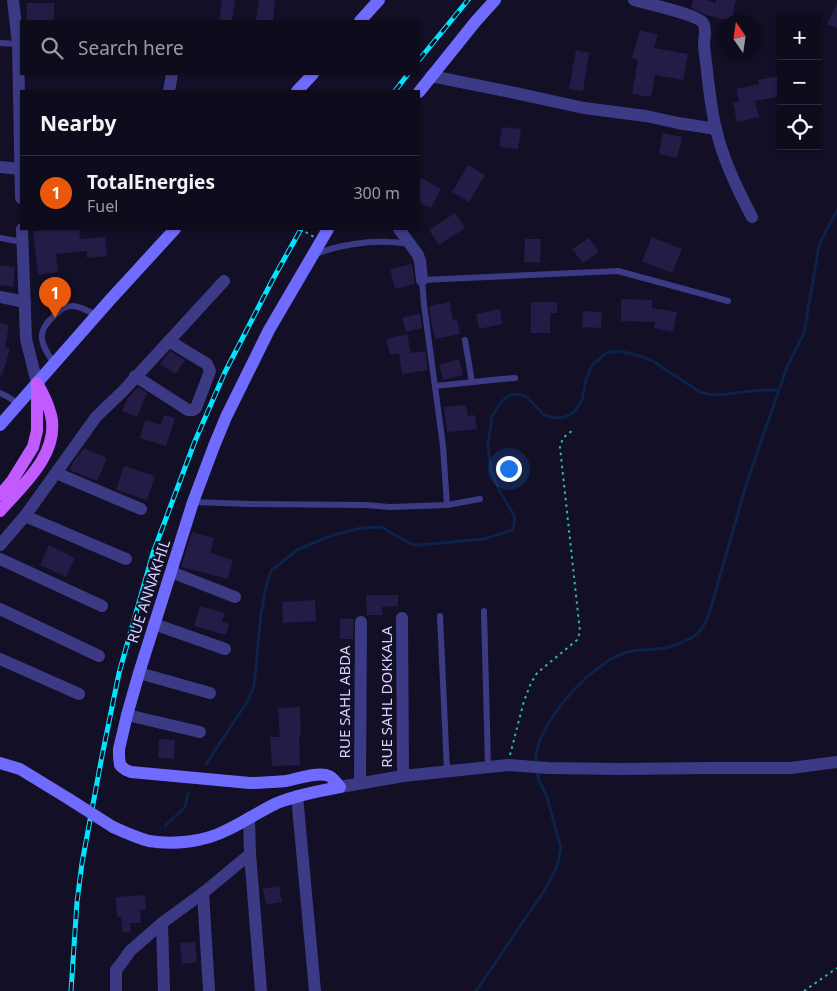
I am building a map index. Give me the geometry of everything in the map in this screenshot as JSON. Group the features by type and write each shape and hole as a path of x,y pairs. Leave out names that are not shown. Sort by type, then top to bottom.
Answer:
{"main road":[{"path":"0,495 12,481 33,447 36,431 37,383"},
{"path":"0,511 45,458 51,444 53,428 51,415 45,397 37,383"}],"street":[{"path":"0,166 20,169 18,44 13,0"},
{"path":"361,20 379,0"},
{"path":"420,91 495,0"},
{"path":"634,0 682,13 702,22 705,33 704,50 716,129 723,154 739,194 752,217"},
{"path":"169,90 172,75"},
{"path":"299,90 309,75"},
{"path":"432,76 584,108 646,116 716,129"},
{"path":"0,425 174,230"},
{"name":"RUE ANNAKHIL","path":"327,230 269,330 226,417 214,446 193,502 138,673 119,748 119,757 120,764 131,772 250,783 288,781 318,774 328,776 340,787"},
{"path":"400,230 418,255 422,280"},
{"path":"23,235 26,339 37,383"},
{"path":"0,545 25,516 96,417 124,390 224,281"},
{"path":"0,297 25,302"},
{"path":"135,376 188,410 196,408 210,371 209,366 169,341"},
{"path":"56,472 141,510"},
{"path":"25,516 126,559"},
{"path":"0,559 102,606"},
{"path":"171,572 235,597"},
{"path":"0,609 99,656"},
{"name":"RUE SAHL DOKKALA","path":"402,618 403,776"},
{"name":"RUE SAHL ABDA","path":"360,622 360,783"},
{"path":"154,624 225,649"},
{"path":"0,659 78,694"},
{"path":"138,673 210,694"},
{"path":"127,714 200,732"},
{"path":"0,763 20,768 113,828 147,840 180,842 202,840 220,834 278,803 311,792 447,770 508,765 548,768 620,769 791,768 837,762"},
{"path":"297,796 315,991"},
{"path":"248,818 261,991"},
{"path":"116,991 116,970 130,951 162,923 203,893 250,854"},
{"path":"203,893 209,991"},
{"path":"162,923 164,991"}],"lane":[{"path":"0,43 18,44"},
{"path":"0,238 23,235"},
{"path":"313,255 334,248 362,244 391,242 410,244"},
{"path":"447,505 443,446 422,280 612,271 728,301"},
{"path":"54,364 43,347 43,328 47,321 62,308 75,306 97,315"},
{"path":"28,347 42,340"},
{"path":"465,340 472,382"},
{"path":"435,386 515,378"},
{"path":"0,393 19,404"},
{"path":"193,502 390,507 447,505 480,499"},
{"path":"484,611 488,766"},
{"path":"440,616 447,770"}],"path":[{"path":"302,230 314,237"},
{"path":"508,765 524,701 531,683 537,673 577,640 580,632 560,447 563,438 573,430"},
{"path":"804,991 837,968"}],"building":[{"path":"222,0 235,0 232,20 219,20"},
{"path":"259,0 275,0 273,20 256,20"},
{"path":"693,0 706,0 716,3 716,0 736,0 732,15 717,15 717,18 691,8"},
{"path":"27,3 54,3 54,20 27,20"},
{"path":"837,3 837,28 827,24"},
{"path":"640,30 658,35 654,48 688,54 683,80 655,75 651,97 632,94 638,60 632,58"},
{"path":"576,50 589,53 583,91 569,89"},
{"path":"777,76 777,97 755,101 759,117 737,122 733,103 739,102 736,89 759,84 758,80"},
{"path":"502,127 521,129 518,149 499,147"},
{"path":"663,133 682,137 677,158 659,154"},
{"path":"468,165 485,175 469,202 452,192"},
{"path":"421,178 441,189 431,208 420,202"},
{"path":"455,213 465,228 439,245 429,230"},
{"path":"79,230 80,239 105,237 107,256 87,258 87,251 56,254 58,272 38,275 33,231"},
{"path":"652,237 682,249 672,273 642,261"},
{"path":"589,238 599,252 583,263 572,249"},
{"path":"525,239 541,239 540,263 524,262"},
{"path":"412,264 415,284 395,289 390,269"},
{"path":"0,265 15,267 13,287 0,285"},
{"path":"621,299 652,300 652,308 677,312 673,332 654,328 655,322 621,321"},
{"path":"450,302 453,320 457,319 460,334 435,339 429,306"},
{"path":"531,302 557,302 557,313 550,313 550,333 531,333"},
{"path":"500,309 502,324 479,329 476,314"},
{"path":"583,311 602,312 601,328 582,327"},
{"path":"420,313 422,328 406,332 402,318"},
{"path":"0,323 9,325 5,347 10,348 2,376 0,375"},
{"path":"407,334 411,353 425,351 428,370 402,374 399,353 390,355 386,339"},
{"path":"170,351 185,360 176,374 160,364"},
{"path":"459,359 463,375 443,380 439,365"},
{"path":"138,387 147,393 137,417 122,411 128,398"},
{"path":"466,405 468,416 475,415 477,429 447,432 444,407"},
{"path":"164,415 175,418 166,446 140,438 145,420 161,425"},
{"path":"84,448 107,458 97,481 70,470 73,462"},
{"path":"124,466 155,476 147,500 116,490"},
{"path":"192,532 214,538 210,553 233,560 228,579 181,567"},
{"path":"49,545 75,558 66,577 40,565"},
{"path":"366,595 398,595 398,606 382,607 382,615 367,615"},
{"path":"315,600 316,621 283,623 282,602"},
{"path":"200,606 225,613 222,622 229,624 226,635 194,626"},
{"path":"340,618 354,619 353,639 340,639"},
{"path":"300,707 300,765 272,766 270,737 280,737 278,708"},
{"path":"159,739 175,740 174,759 158,758"},
{"path":"279,886 282,902 266,905 263,889"},
{"path":"145,895 146,910 140,910 141,923 130,923 131,932 123,933 121,917 117,917 116,897"},
{"path":"195,942 197,962 182,964 180,943"}],"waterway":[{"path":"536,764 537,749 543,733 553,716 566,699 596,670 611,659 624,653 664,648 678,644 697,634 704,625 709,614 747,482 787,367 804,333 819,245 837,211"},
{"path":"206,764 247,702 254,686 261,614 271,571 297,550 333,535 361,528 381,527 411,544 420,545 484,539 513,530 515,518 500,492 491,471 488,446 492,416 501,402 510,395 518,394 527,397 544,415 554,418 565,417 574,412 582,400 586,380 592,365 606,353 618,351 651,360 700,392 711,395 779,390"},
{"path":"476,991 544,891 557,867 561,849 547,797 538,778 537,770"},
{"path":"165,826 185,807 188,794"}],"railway":[{"path":"420,59 468,0"},
{"path":"396,90 407,75"},
{"path":"71,991 77,902 82,863 102,756 119,673 153,553 195,441 225,372 300,230"}],"place":[{"name":"TotalEnergies","path":"55,318"}]}
